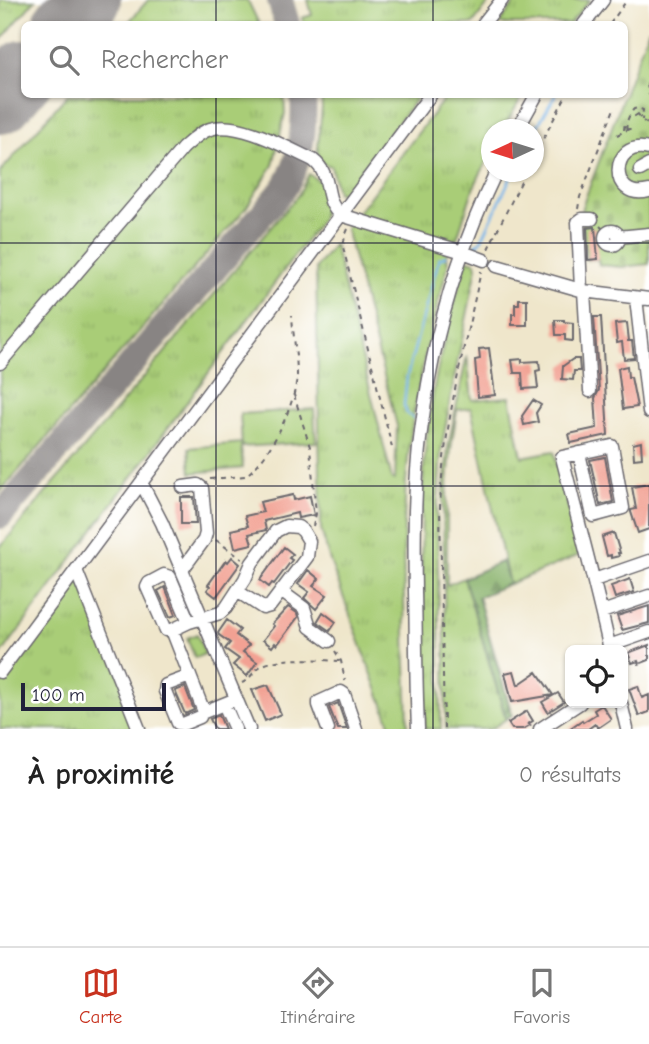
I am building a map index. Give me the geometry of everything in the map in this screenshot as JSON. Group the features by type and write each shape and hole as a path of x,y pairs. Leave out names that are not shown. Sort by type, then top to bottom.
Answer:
{"street":[{"path":"485,21 502,0"},
{"path":"586,21 603,0"},
{"path":"0,672 428,98"},
{"path":"523,119 535,98"},
{"path":"0,363 183,148 210,129 244,129 313,160 321,166 332,204 341,215 484,260"},
{"path":"649,149 631,150 621,159 618,172 622,184 628,189 640,193 649,191"},
{"path":"418,729 415,518 420,433 439,328 463,252 491,182"},
{"path":"585,220 583,291 590,391"},
{"path":"618,237 649,234"},
{"path":"497,266 583,291 642,298"},
{"path":"642,298 649,352"},
{"path":"642,298 649,412"},
{"path":"579,453 593,516 623,508 612,446 579,453 562,457 608,645"},
{"path":"140,484 162,523 181,570 196,621"},
{"path":"181,570 204,540 206,533 202,488 198,485 183,487"},
{"path":"237,591 265,608 270,606 307,557 309,548 307,536 303,531 298,527 286,526 276,531 251,566 226,608 196,621 172,630 166,630 147,587 149,583 164,575 170,577 196,621 230,697 248,729"},
{"path":"594,580 649,561"},
{"path":"76,570 139,729"},
{"path":"282,592 304,608 310,627 329,641"},
{"path":"602,612 649,596"},
{"path":"172,630 203,719"},
{"path":"616,645 649,632"},
{"path":"190,676 166,685 165,691 178,723 203,719 230,697"},
{"path":"328,729 319,702 341,692 356,729"},
{"path":"230,697 235,729"},
{"path":"540,729 572,708"},
{"path":"622,708 626,729"}],"path":[{"path":"612,21 627,0"},
{"path":"649,74 649,95"},
{"path":"544,137 565,98"},
{"path":"585,220 578,214 580,197 615,106"},
{"path":"626,131 629,115 638,108 643,110 641,119 649,126"},
{"path":"625,121 623,128 626,131"},
{"path":"617,135 635,129"},
{"path":"444,729 440,508 446,439 484,260 521,182"},
{"path":"360,221 348,229 343,247 392,447"},
{"path":"202,488 211,478 245,476 265,457 285,418 297,374 292,315"},
{"path":"293,394 304,422 313,462 316,514 307,536"},
{"path":"206,533 251,566"},
{"path":"329,641 341,661 345,678 341,692"},
{"path":"230,697 260,666 278,660 341,661"}],"green space":[{"path":"0,0 35,0 0,41"},
{"path":"148,0 246,0 258,21 130,21"},
{"path":"308,0 491,0 475,21 303,21 302,18 312,15"},
{"path":"517,0 590,0 572,21 501,21"},
{"path":"649,28 649,264 622,267 599,265 598,259 586,260 582,207 623,98 628,98 628,84"},
{"path":"64,98 284,98 285,113 273,165 246,208 0,492 0,172"},
{"path":"321,98 417,98 345,192 337,193 331,166 324,164 317,156"},
{"path":"445,98 521,98 509,119 481,119 481,173 457,238 449,246 448,266 415,409 408,458 404,526 408,729 392,729 329,558 321,529 316,268 334,244 392,479 395,480 397,426 346,228"},
{"path":"309,174 322,183 324,207 321,220 0,656 0,547 299,194"},
{"path":"467,260 476,262 477,267 441,451 437,514 441,729 425,729 422,550 426,447 439,363"},
{"path":"467,355 472,400 510,397 522,457 554,451 580,555 509,584 471,408 457,410 447,495 447,585 464,578 506,719 491,729 446,729 443,500 448,447"},
{"path":"314,409 316,442 242,447 240,414"},
{"path":"241,443 243,468 191,473 189,448"},
{"path":"503,561 509,584 478,597 512,715 506,719 464,578"},
{"path":"79,574 141,729 0,729 0,682"},
{"path":"197,634 205,654 195,658 187,638"}],"building":[{"path":"595,227 598,259 588,260 587,228"},
{"path":"519,299 527,299 527,325 512,325 512,314 515,314 515,304 519,304"},
{"path":"594,317 601,317 608,435 571,443 569,434 597,428 595,398 599,390"},
{"path":"555,320 573,323 573,341 565,340 565,335 556,335"},
{"path":"627,323 634,358 624,359 622,342 617,343 615,324"},
{"path":"489,348 495,395 478,397 475,360 480,359 479,349"},
{"path":"522,359 522,362 539,361 540,370 536,371 538,388 523,389 522,373 514,373 512,360"},
{"path":"573,359 579,359 580,371 574,371 573,380 562,379 563,366"},
{"path":"627,366 637,407 623,409 618,368"},
{"path":"533,400 541,405 536,413 538,422 524,425 522,416"},
{"path":"641,442 642,458 634,459 633,444"},
{"path":"605,457 613,502 600,505 590,460"},
{"path":"649,484 649,529 638,533 631,512 636,509 632,487"},
{"path":"293,495 294,500 310,496 314,515 298,518 297,513 264,521 266,530 249,534 252,544 235,548 231,530 248,526 245,516 263,512 260,502"},
{"path":"181,497 194,497 196,524 181,524"},
{"path":"614,533 620,553 619,556 611,558 611,555 607,556 602,537"},
{"path":"284,547 293,554 289,558 292,560 269,587 260,580"},
{"path":"232,557 240,564 216,597 207,590 210,586 208,585 226,560 228,562"},
{"path":"308,570 319,579 313,586 327,595 316,609 304,598 309,592 298,584"},
{"path":"630,579 634,592 615,598 611,586"},
{"path":"165,587 176,615 170,617 158,591"},
{"path":"649,606 649,623 622,630 617,616"},
{"path":"288,607 297,613 298,617 277,645 275,643 272,647 263,640 274,626 272,624"},
{"path":"323,612 336,622 330,631 317,622"},
{"path":"227,620 240,630 236,635 249,645 243,652 257,662 247,676 233,665 239,659 225,649 230,643 218,633"},
{"path":"649,645 649,660 639,664 638,661 632,663 628,653"},
{"path":"514,671 518,685 537,672 553,695 512,702 505,673"},
{"path":"268,685 281,714 265,721 252,690"},
{"path":"638,686 642,698 649,695 649,712 639,716 629,689"},
{"path":"185,687 194,710 185,714 175,691"},
{"path":"558,693 564,702 548,712 542,702"},
{"path":"338,703 347,729 338,729 329,707"},
{"path":"604,708 611,719 598,728 595,724 588,729 569,729 596,714 594,710"},
{"path":"527,711 533,721 528,724 530,725 523,729 512,729 508,723"},
{"path":"219,715 225,729 215,729 210,719"}],"waterway":[{"path":"542,119 554,98"},
{"path":"474,247 485,233 508,182"},
{"path":"413,418 407,414 404,405 407,376 439,259 446,256"}],"taxiway":[{"path":"280,0 286,21"},
{"path":"0,516 282,191 299,153 303,129 303,98"}],"runway":[{"path":"69,21 88,0"},
{"path":"0,101 21,76"}]}
